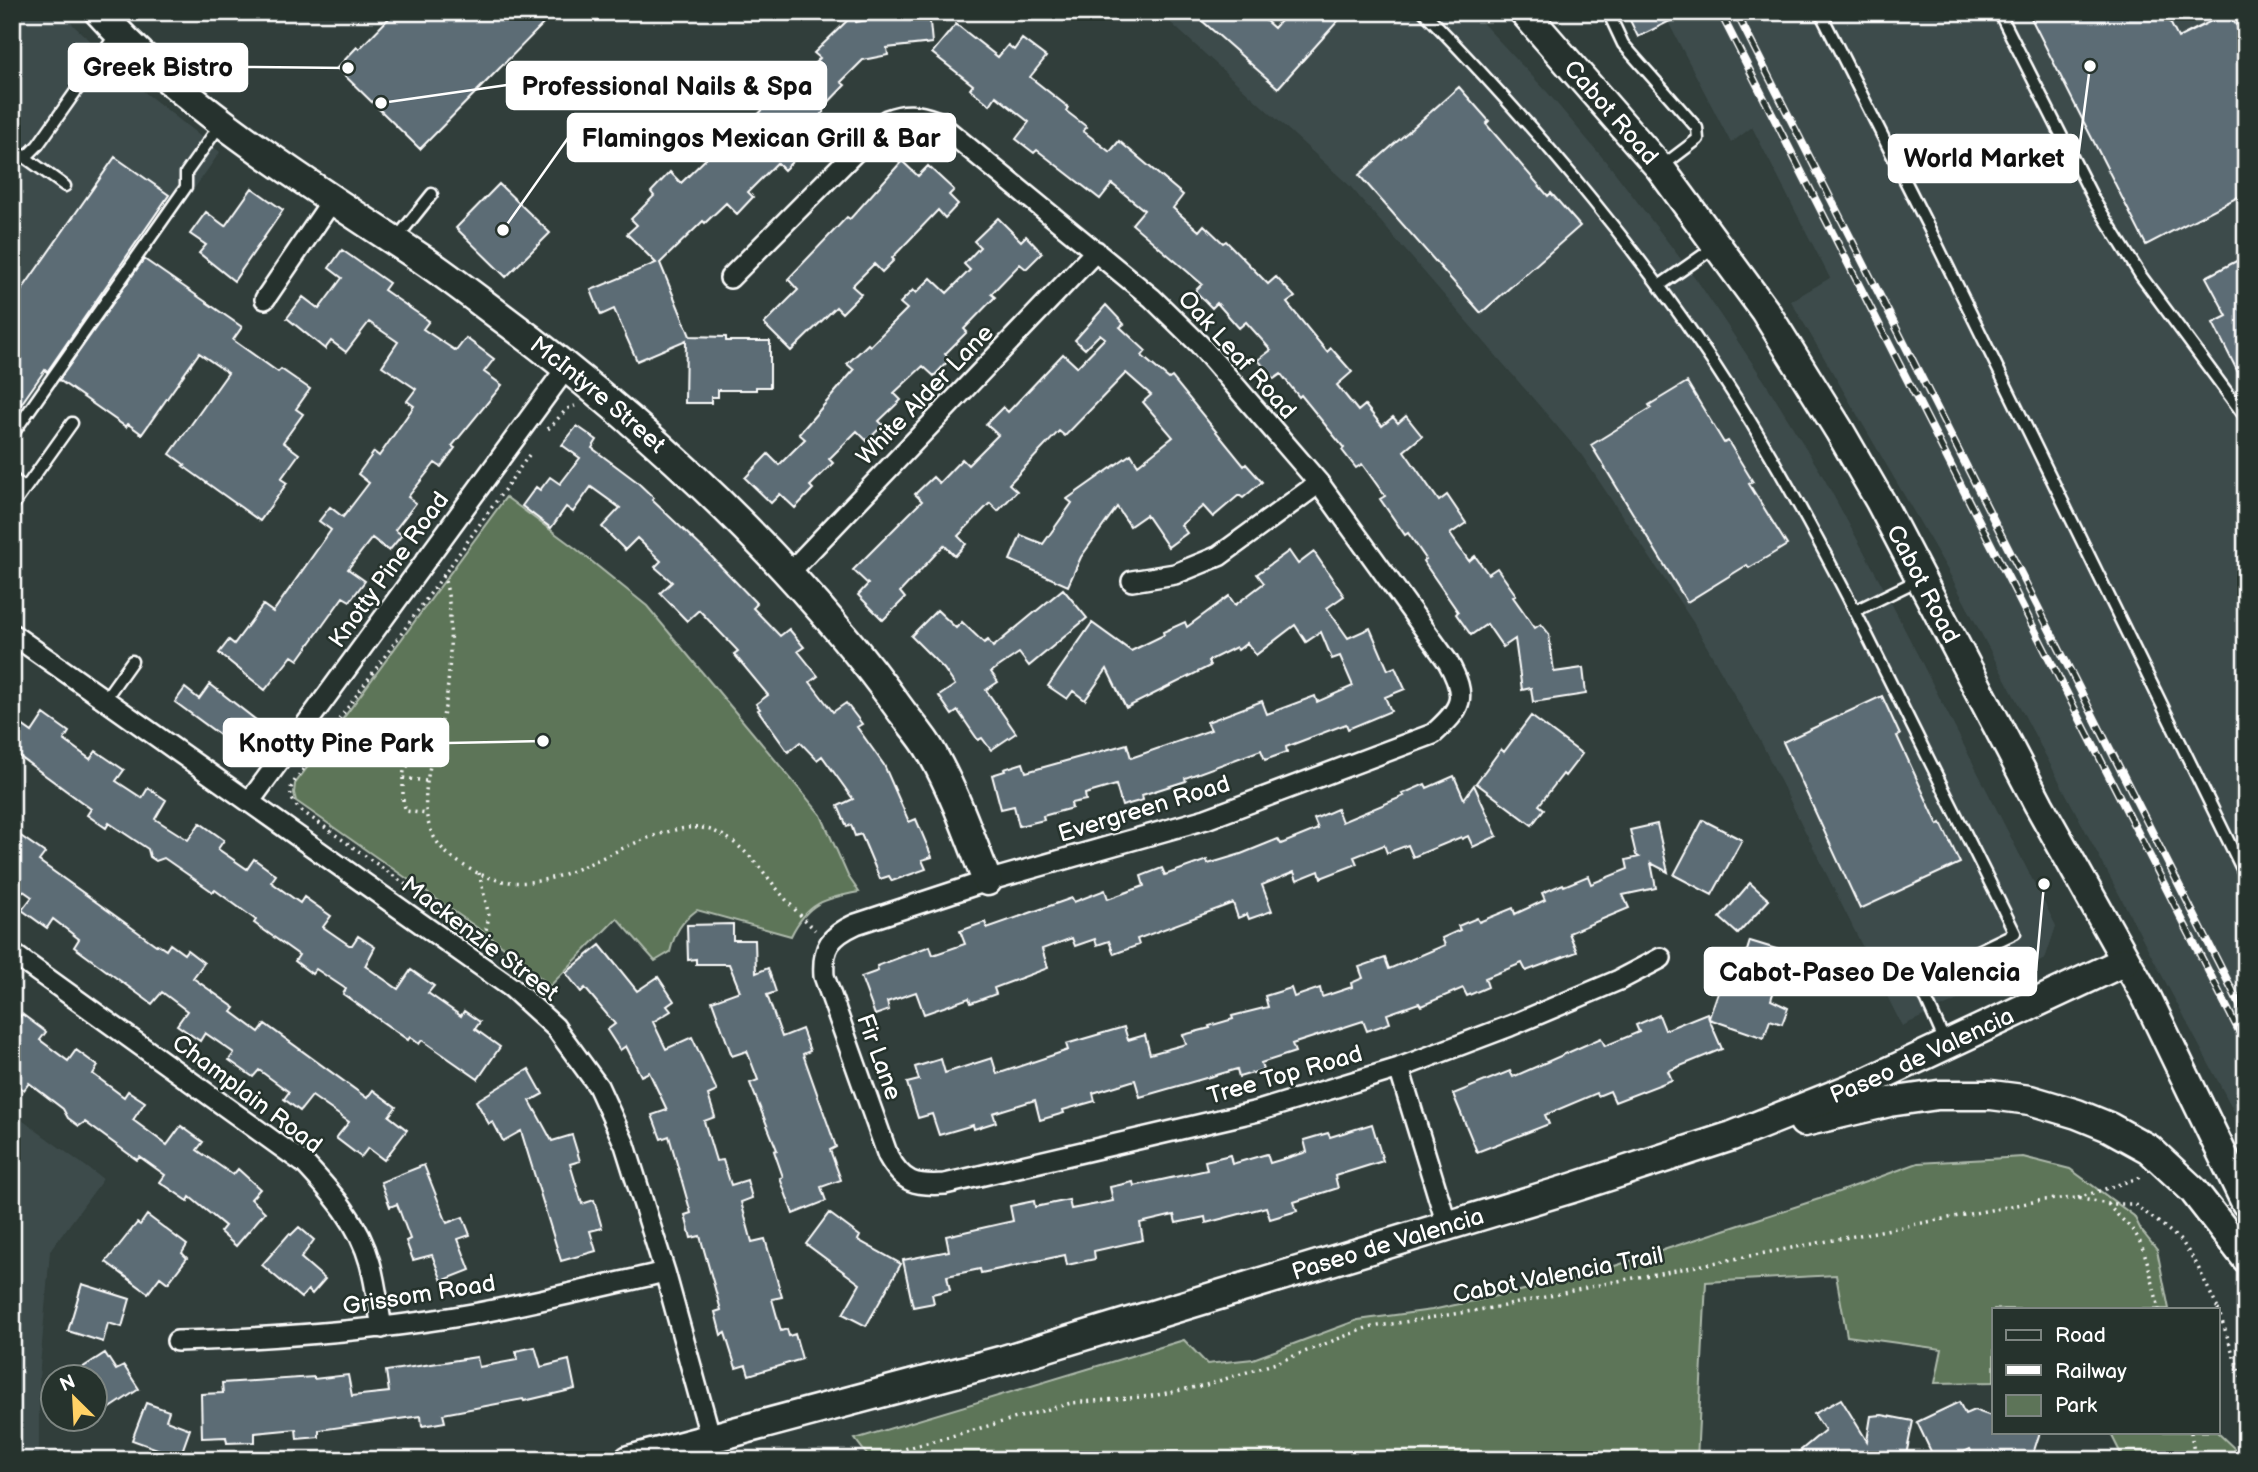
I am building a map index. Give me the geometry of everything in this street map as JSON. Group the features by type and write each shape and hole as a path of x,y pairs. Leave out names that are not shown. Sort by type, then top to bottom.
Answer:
{"main road":[{"name":"Cabot Road","path":"1524,12 1660,168 1765,312 1839,430 1921,579 2039,805 2147,998 2246,1203"},
{"name":"McIntyre Street","path":"108,22 164,75 223,122 425,261 567,367 647,432 716,497 790,572 868,665 930,750 958,803 987,881"},
{"name":"Paseo de Valencia","path":"629,1460 1004,1360 1572,1188 1732,1136 1867,1082 2125,961"},
{"path":"1732,1136 1889,1102 1938,1095 1991,1095 2030,1100 2077,1114 2139,1144 2193,1190 2246,1258"}],"street":[{"name":"Oak Leaf Road","path":"730,278 873,131 887,120 904,114 936,121 1152,298 1199,344 1319,483 1448,662 1458,679 1461,701"},
{"path":"265,299 333,199"},
{"name":"White Alder Lane","path":"790,572 1096,251"},
{"name":"Knotty Pine Road","path":"250,801 567,367"},
{"path":"1132,581 1175,574 1219,556 1319,483"},
{"name":"Mackenzie Street","path":"12,634 512,988 555,1027 598,1086 625,1145 665,1272 711,1439"},
{"name":"Evergreen Road","path":"828,944 839,932 856,924 987,881 1206,818 1433,734 1451,718 1461,701"},
{"name":"Fir Lane","path":"828,944 823,960 824,976 888,1156 897,1171 908,1181"},
{"name":"Champlain Road","path":"12,953 304,1164 334,1194 356,1227 371,1264 382,1328"},
{"name":"Tree Top Road","path":"908,1181 925,1185 945,1184 1258,1111 1399,1068 1510,1026 1619,980 1661,958"},
{"path":"1399,1068 1447,1225"},
{"name":"Grissom Road","path":"177,1341 278,1338 382,1328 478,1313 665,1272"}],"lane":[{"path":"1424,12 1495,85 1590,195 1659,286 1739,403 1822,547 1855,611 2014,933 1915,981 1947,1045"},
{"path":"1608,12 1623,44 1697,128 1698,139 1660,168"},
{"path":"1819,12 1939,248 2246,877"},
{"path":"1999,12 2100,211 2141,276 2246,418"},
{"path":"26,157 38,145 108,22"},
{"path":"12,435 186,187 186,173 223,122"},
{"path":"12,148 65,186"},
{"path":"394,242 432,194"},
{"path":"1659,286 1717,245"},
{"path":"12,507 72,423"},
{"path":"12,478 25,489"},
{"path":"1855,611 1921,579"},
{"path":"105,699 132,661"}],"path":[{"path":"543,437 567,409 575,406"},
{"path":"530,454 306,765 290,790 290,799 299,809 485,939 541,981 551,992"},
{"path":"443,576 448,585 448,679 445,709 426,781 426,814 431,832 440,847 453,859 494,880 513,883 537,882 566,875 658,834 681,828 704,827 720,833 755,860 782,895 828,944"},
{"path":"426,814 406,811 403,778 411,761 432,758"},
{"path":"403,778 426,781"},
{"path":"479,873 489,916 485,939"},
{"path":"2077,1198 2141,1178 2162,1161"},
{"name":"Cabot Valencia Trail","path":"865,1460 1071,1403 1152,1396 1206,1385 1276,1363 1366,1328 1504,1306 1613,1282 2043,1200 2077,1198 2108,1204 2134,1204 2182,1242 2196,1263 2218,1308"},
{"path":"2108,1204 2116,1217 2129,1226 2137,1238 2145,1257 2158,1308"},
{"name":"Cabot Valencia Trail","path":"2220,1315 2246,1392"},
{"path":"2191,1434 2195,1460"}],"shaded area":[{"path":"12,12 63,12 73,25 138,87 220,152 12,447"},
{"path":"1159,12 1472,12 1547,92 1613,170 1696,279 1765,382 1821,473 1881,583 2056,926 2045,959 1902,1026 1760,740 1693,622 1581,454 1350,186"},
{"path":"1663,12 2246,12 2246,1134 1946,567 1791,301 1830,278 1752,127 1731,143"},
{"path":"12,1113 103,1179 50,1251 40,1364 38,1364 39,1460 12,1460"}],"green space":[{"path":"506,497 647,606 821,815 848,876 859,892 818,904 804,916 791,936 697,910 679,928 670,952 655,961 617,918 550,986 499,943 296,801 295,784"},
{"path":"2023,1157 2070,1169 2134,1216 2157,1250 2169,1308 1992,1308 1992,1382 1935,1383 1942,1349 1847,1336 1836,1275 1706,1282 1697,1460 871,1460 855,1439 1184,1340 1207,1364 1253,1359 1358,1320 1432,1310 1575,1279 1819,1199 1918,1163"},
{"path":"2111,1434 2219,1434 2234,1448 2239,1460 2124,1460"}],"building":[{"path":"395,12 555,12 420,149 337,68"},
{"path":"888,12 929,12 932,43 887,48 888,55 863,60 841,82 845,85 822,109 824,112 815,121 821,127 798,150 801,153 784,170 777,163 748,192 753,197 737,214 726,203 705,223 703,221 660,263 690,336 726,337 726,341 770,341 770,387 756,387 756,390 718,390 718,397 711,397 711,403 685,403 686,340 637,361 614,309 601,315 591,290 656,263 627,234 637,225 631,219 654,196 651,192 670,172 681,183 711,154 702,144 713,132 715,135 733,117 745,128 774,98 768,92 786,73 796,82 820,58 814,53 854,14 856,22 889,16"},
{"path":"1192,12 1256,12 1274,28 1288,12 1346,12 1278,88"},
{"path":"1626,12 1688,12 1638,37"},
{"path":"2028,12 2165,12 2178,38 2227,13 2246,38 2246,193 2146,245"},
{"path":"956,24 998,57 1008,45 1014,50 1022,39 1046,57 1030,77 1068,107 1066,111 1087,127 1083,131 1110,152 1119,141 1183,195 1173,208 1199,231 1204,225 1223,243 1226,241 1268,284 1276,277 1295,297 1287,303 1327,352 1331,348 1352,372 1337,385 1358,411 1365,405 1382,426 1393,417 1398,423 1406,416 1422,436 1404,451 1439,501 1447,495 1466,523 1450,534 1469,561 1475,556 1488,574 1497,568 1535,628 1541,624 1549,634 1554,672 1583,668 1586,694 1533,702 1531,688 1522,690 1515,639 1503,647 1487,624 1471,635 1423,561 1426,559 1380,499 1385,496 1362,464 1356,468 1342,450 1344,448 1301,395 1299,397 1281,374 1274,379 1258,360 1271,350 1246,322 1239,328 1217,303 1212,308 1195,291 1202,284 1132,224 1144,210 1112,184 1100,199 1037,150 1034,153 1016,139 1029,122 996,96 990,105 970,89 973,85 932,53"},
{"path":"1459,87 1489,121 1486,124 1548,196 1551,193 1580,226 1481,313 1359,175"},
{"path":"115,157 169,195 47,372 45,370 12,417 12,304"},
{"path":"902,161 918,176 928,166 954,190 949,195 958,204 945,218 938,210 882,272 874,264 852,286 861,294 842,313 836,307 791,351 764,324 798,290 788,279 847,217 850,219"},
{"path":"499,184 550,233 506,277 456,228"},
{"path":"252,188 283,210 234,281 199,253 206,245 190,234 206,212 225,226"},
{"path":"998,218 1021,241 1026,236 1042,253 1026,269 1020,264 991,294 995,297 964,329 967,332 945,354 950,359 934,376 923,366 894,393 901,400 879,421 883,425 867,441 857,431 829,459 833,463 810,486 813,489 795,508 780,494 771,503 745,478 768,454 779,465 805,439 799,434 854,370 847,364 868,344 870,346 907,309 900,303 913,290 916,293 931,278 947,293 970,270 964,264 980,247 974,241"},
{"path":"342,250 389,283 384,290 429,321 423,329 456,351 466,338 494,359 484,372 502,385 452,446 455,448 441,467 435,463 408,497 416,503 395,530 402,535 389,551 372,538 348,569 365,581 350,601 343,597 298,660 292,656 265,690 219,653 229,640 234,644 263,605 273,612 331,530 319,521 330,507 343,517 369,483 358,474 374,452 379,456 414,406 407,401 416,389 382,366 398,342 369,322 346,352 331,341 325,349 287,318 303,297 319,309 342,278 329,268"},
{"path":"2246,256 2246,388 2213,323 2227,316 2206,277"},
{"path":"144,259 242,327 233,340 278,372 281,369 310,389 296,409 303,414 283,442 299,454 281,479 287,483 260,521 170,454 228,373 199,353 142,434 128,424 126,427 59,380"},
{"path":"1106,305 1124,324 1120,327 1146,351 1142,356 1169,379 1172,377 1244,466 1246,464 1262,482 1243,498 1239,495 1213,517 1203,506 1181,525 1187,533 1168,547 1146,515 1130,526 1117,507 1081,557 1068,586 1010,560 1021,535 1043,544 1072,503 1067,499 1131,454 1138,465 1173,437 1143,402 1151,395 1126,373 1065,436 1059,431 1009,484 1017,491 998,511 990,503 958,536 966,544 955,556 944,545 900,592 905,598 883,620 858,595 868,584 853,570 922,501 915,494 933,477 939,483 962,459 968,465 998,435 986,424 1003,407 1008,412 1063,354 1077,367 1105,338 1100,334 1085,349 1075,340"},
{"path":"1687,382 1724,443 1728,441 1753,482 1749,484 1787,545 1749,568 1747,565 1687,602 1591,445"},
{"path":"577,426 597,440 592,448 636,481 654,498 652,500 709,554 757,604 753,608 780,636 789,629 804,647 798,651 818,676 810,682 833,712 846,703 862,724 857,727 884,765 909,822 916,819 932,857 922,860 926,869 892,881 889,876 880,879 861,834 855,836 851,825 847,827 838,806 853,799 822,756 817,760 800,742 788,752 758,710 760,709 756,704 768,695 734,654 738,651 699,610 687,621 660,593 672,582 655,567 661,561 637,538 625,550 602,527 620,508 591,487 573,512 566,507 551,528 522,506 536,487 540,490 550,477 560,484 580,458 562,445"},
{"path":"1289,551 1298,564 1314,552 1344,596 1327,608 1348,638 1370,628 1388,670 1395,667 1405,689 1385,697 1391,711 1348,729 1346,724 1286,747 1287,752 1265,760 1261,750 1185,778 1186,781 1142,795 1143,800 1122,806 1116,785 1085,794 1086,800 1071,803 1072,808 1043,816 1044,820 1019,826 1014,806 1001,809 992,775 1005,771 1004,769 1023,763 1026,772 1127,744 1131,758 1211,730 1207,722 1262,701 1267,714 1315,696 1317,702 1353,686 1340,656 1332,659 1321,632 1306,642 1295,625 1256,655 1247,643 1238,650 1236,647 1208,661 1210,666 1126,708 1107,669 1085,700 1073,691 1067,699 1048,686 1092,623 1131,651 1185,622 1187,627 1229,596 1235,605 1264,583 1257,574"},
{"path":"1063,589 1087,618 1029,666 1019,653 991,672 998,682 986,690 1016,733 991,750 982,738 978,740 958,711 952,715 939,696 955,685 944,669 911,636 937,610 956,628 962,622 984,643 988,640 993,647"},
{"path":"210,684 256,720 242,739 226,727 220,735 175,702 185,688 199,699"},
{"path":"1882,696 1900,735 1897,736 1938,825 1941,823 1960,863 1860,909 1783,742"},
{"path":"44,714 69,732 64,740 90,759 96,751 124,770 116,781 142,798 148,788 166,800 155,819 188,840 200,823 224,840 218,849 247,869 254,859 276,875 271,882 300,903 304,897 331,916 323,927 349,945 352,945 358,936 375,947 365,966 398,989 411,970 434,986 428,993 461,1016 464,1011 480,1022 475,1029 500,1047 478,1079 422,1040 419,1044 410,1037 408,1040 343,994 346,989 316,969 312,974 295,961 299,955 254,923 256,920 215,890 213,892 164,858 156,861 150,857 148,849 109,823 106,828 87,815 91,809 12,751 12,718 32,732"},
{"path":"1531,716 1582,754 1539,805 1544,809 1532,825 1476,783 1501,749 1504,752"},
{"path":"1454,776 1464,799 1474,785 1497,836 1473,847 1468,836 1462,839 1461,837 1413,857 1408,845 1387,853 1384,845 1354,857 1357,864 1321,878 1319,871 1297,880 1294,872 1262,885 1272,911 1249,919 1247,914 1238,918 1233,903 1137,939 1139,945 1114,954 1109,941 1097,945 1095,939 1075,946 1072,938 1042,949 1048,968 994,988 996,994 971,1003 969,998 924,1014 916,992 887,1002 889,1010 875,1015 861,977 878,971 877,966 930,946 933,955 965,944 960,931 985,922 987,928 1072,898 1074,902 1105,890 1108,899 1144,886 1141,876 1162,868 1165,875 1207,860 1208,864 1241,854 1278,839 1281,844 1318,829 1314,819 1337,809 1342,822 1404,796 1402,794 1425,784 1427,788"},
{"path":"1703,820 1742,840 1712,895 1674,875"},
{"path":"1657,824 1668,872 1651,863 1656,888 1623,895 1629,908 1569,933 1577,952 1526,971 1522,963 1485,978 1488,987 1467,996 1463,988 1421,1006 1419,1003 1387,1014 1390,1023 1367,1031 1363,1021 1292,1044 1295,1052 1261,1063 1263,1070 1239,1077 1237,1069 1140,1097 1135,1080 1093,1093 1095,1101 1040,1120 1035,1100 993,1113 996,1122 974,1129 973,1125 939,1135 932,1114 918,1118 907,1083 919,1080 915,1067 941,1059 945,1073 992,1058 997,1074 1068,1050 1066,1044 1124,1027 1128,1040 1145,1035 1150,1054 1186,1044 1183,1035 1210,1028 1209,1026 1233,1019 1232,1016 1268,1007 1265,996 1291,988 1294,997 1320,988 1322,997 1352,987 1351,983 1363,978 1359,967 1385,958 1389,969 1445,945 1442,938 1460,930 1458,926 1477,918 1479,922 1513,908 1515,914 1545,900 1542,893 1563,884 1564,886 1588,876 1591,884 1628,869 1626,860 1639,857 1636,855 1630,830"},
{"path":"12,830 45,853 39,861 156,945 166,950 170,944 184,954 187,950 204,963 193,978 235,1008 232,1012 259,1032 265,1024 367,1098 373,1090 396,1107 389,1116 407,1130 384,1160 368,1148 361,1157 336,1138 349,1122 312,1096 300,1111 284,1099 289,1092 259,1070 253,1077 229,1060 234,1053 205,1033 200,1041 177,1025 187,1011 162,992 152,1004 74,947 79,939 53,919 47,928 22,910 32,897 12,883"},
{"path":"1750,883 1769,900 1738,934 1720,918"},
{"path":"733,924 733,940 755,940 756,973 768,968 776,992 767,995 782,1037 802,1029 810,1051 803,1054 836,1147 830,1150 841,1180 821,1187 826,1201 793,1214 780,1178 783,1177 774,1151 777,1150 750,1083 758,1080 747,1051 732,1056 712,1001 740,991 729,964 696,964 696,959 688,960 687,925"},
{"path":"1750,941 1786,952 1771,1000 1788,1008 1782,1024 1770,1020 1764,1038 1709,1019 1722,1049 1668,1071 1672,1080 1615,1102 1610,1091 1598,1096 1597,1093 1545,1115 1549,1124 1477,1152 1453,1094 1510,1071 1513,1077 1601,1038 1605,1046 1639,1032 1636,1025 1659,1015 1665,1030 1707,1013 1709,1018 1722,981 1736,986"},
{"path":"600,945 637,991 658,977 674,1001 667,1006 671,1011 653,1022 666,1049 692,1037 717,1091 708,1095 715,1117 704,1121 716,1161 723,1160 731,1185 747,1180 752,1198 741,1202 752,1242 765,1239 782,1297 772,1299 781,1331 787,1329 789,1336 795,1334 802,1359 749,1375 746,1365 736,1368 725,1333 721,1335 715,1312 721,1310 700,1236 691,1238 685,1215 691,1213 669,1136 661,1139 652,1115 667,1110 649,1072 641,1076 626,1046 620,1050 607,1030 615,1024 585,988 581,992 566,973"},
{"path":"22,1014 46,1032 40,1040 68,1061 76,1050 98,1066 93,1074 124,1097 128,1091 145,1102 133,1120 167,1145 181,1126 203,1142 197,1150 233,1175 238,1169 260,1189 251,1199 265,1212 236,1246 220,1232 225,1226 190,1197 188,1201 160,1182 165,1175 140,1157 137,1160 85,1122 79,1126 68,1118 63,1109 29,1083 24,1090 12,1082 12,1027"},
{"path":"529,1069 543,1094 530,1101 552,1141 572,1135 580,1161 570,1164 582,1204 594,1200 602,1228 590,1231 596,1251 561,1261 521,1131 503,1141 493,1122 489,1124 476,1101"},
{"path":"1372,1124 1383,1161 1335,1176 1338,1188 1294,1202 1297,1211 1270,1219 1266,1207 1206,1223 1205,1217 1176,1223 1174,1215 1140,1223 1143,1240 1094,1251 1095,1259 1067,1265 1065,1255 981,1273 980,1269 947,1276 950,1290 932,1294 934,1303 913,1307 903,1260 949,1251 946,1236 1013,1221 1010,1206 1034,1201 1035,1207 1069,1200 1071,1209 1113,1201 1110,1187 1133,1182 1134,1186 1207,1170 1205,1161 1230,1155 1232,1164 1267,1154 1270,1163 1307,1152 1304,1140 1328,1133 1330,1137"},
{"path":"424,1165 447,1223 463,1217 470,1235 458,1239 470,1270 442,1281 432,1255 413,1260 406,1241 410,1239 397,1204 390,1207 381,1182"},
{"path":"829,1213 860,1236 858,1240 901,1264 866,1326 843,1314 860,1284 806,1244"},
{"path":"147,1215 187,1245 182,1253 187,1258 168,1283 160,1277 148,1293 106,1262 137,1223 140,1225"},
{"path":"299,1227 314,1240 301,1258 325,1279 312,1294 308,1290 301,1298 262,1265 289,1234"},
{"path":"82,1284 130,1299 122,1327 108,1323 103,1342 68,1331"},
{"path":"535,1347 541,1367 569,1360 575,1389 524,1401 523,1399 443,1414 445,1422 422,1426 421,1416 319,1430 319,1437 297,1439 296,1429 255,1433 255,1442 227,1443 226,1437 202,1438 201,1394 223,1393 222,1383 348,1375 352,1396 389,1392 386,1371 477,1357 479,1367 517,1360 516,1351"},
{"path":"105,1353 116,1370 124,1366 139,1389 108,1410 108,1364 88,1364"},
{"path":"1841,1399 1867,1441 1871,1416 1882,1415 1913,1421 1905,1460 1789,1460 1825,1430 1814,1414"},
{"path":"1959,1402 1965,1414 1974,1410 1992,1416 1992,1434 2039,1434 2031,1460 1975,1460 1970,1449 1948,1460 1935,1460 1917,1422"},
{"path":"146,1403 169,1411 166,1420 190,1429 180,1457 132,1440"}],"railway":[{"path":"1720,12 2246,1045"},
{"path":"1736,12 2246,1017"}],"place":[{"name":"World Market","path":"2090,66"},
{"name":"Greek Bistro","path":"348,68"},
{"name":"Professional Nails & Spa","path":"381,103"},
{"name":"Flamingos Mexican Grill & Bar","path":"503,230"},
{"name":"Knotty Pine Park","path":"543,741"},
{"name":"Cabot-Paseo De Valencia","path":"2044,884"}]}
